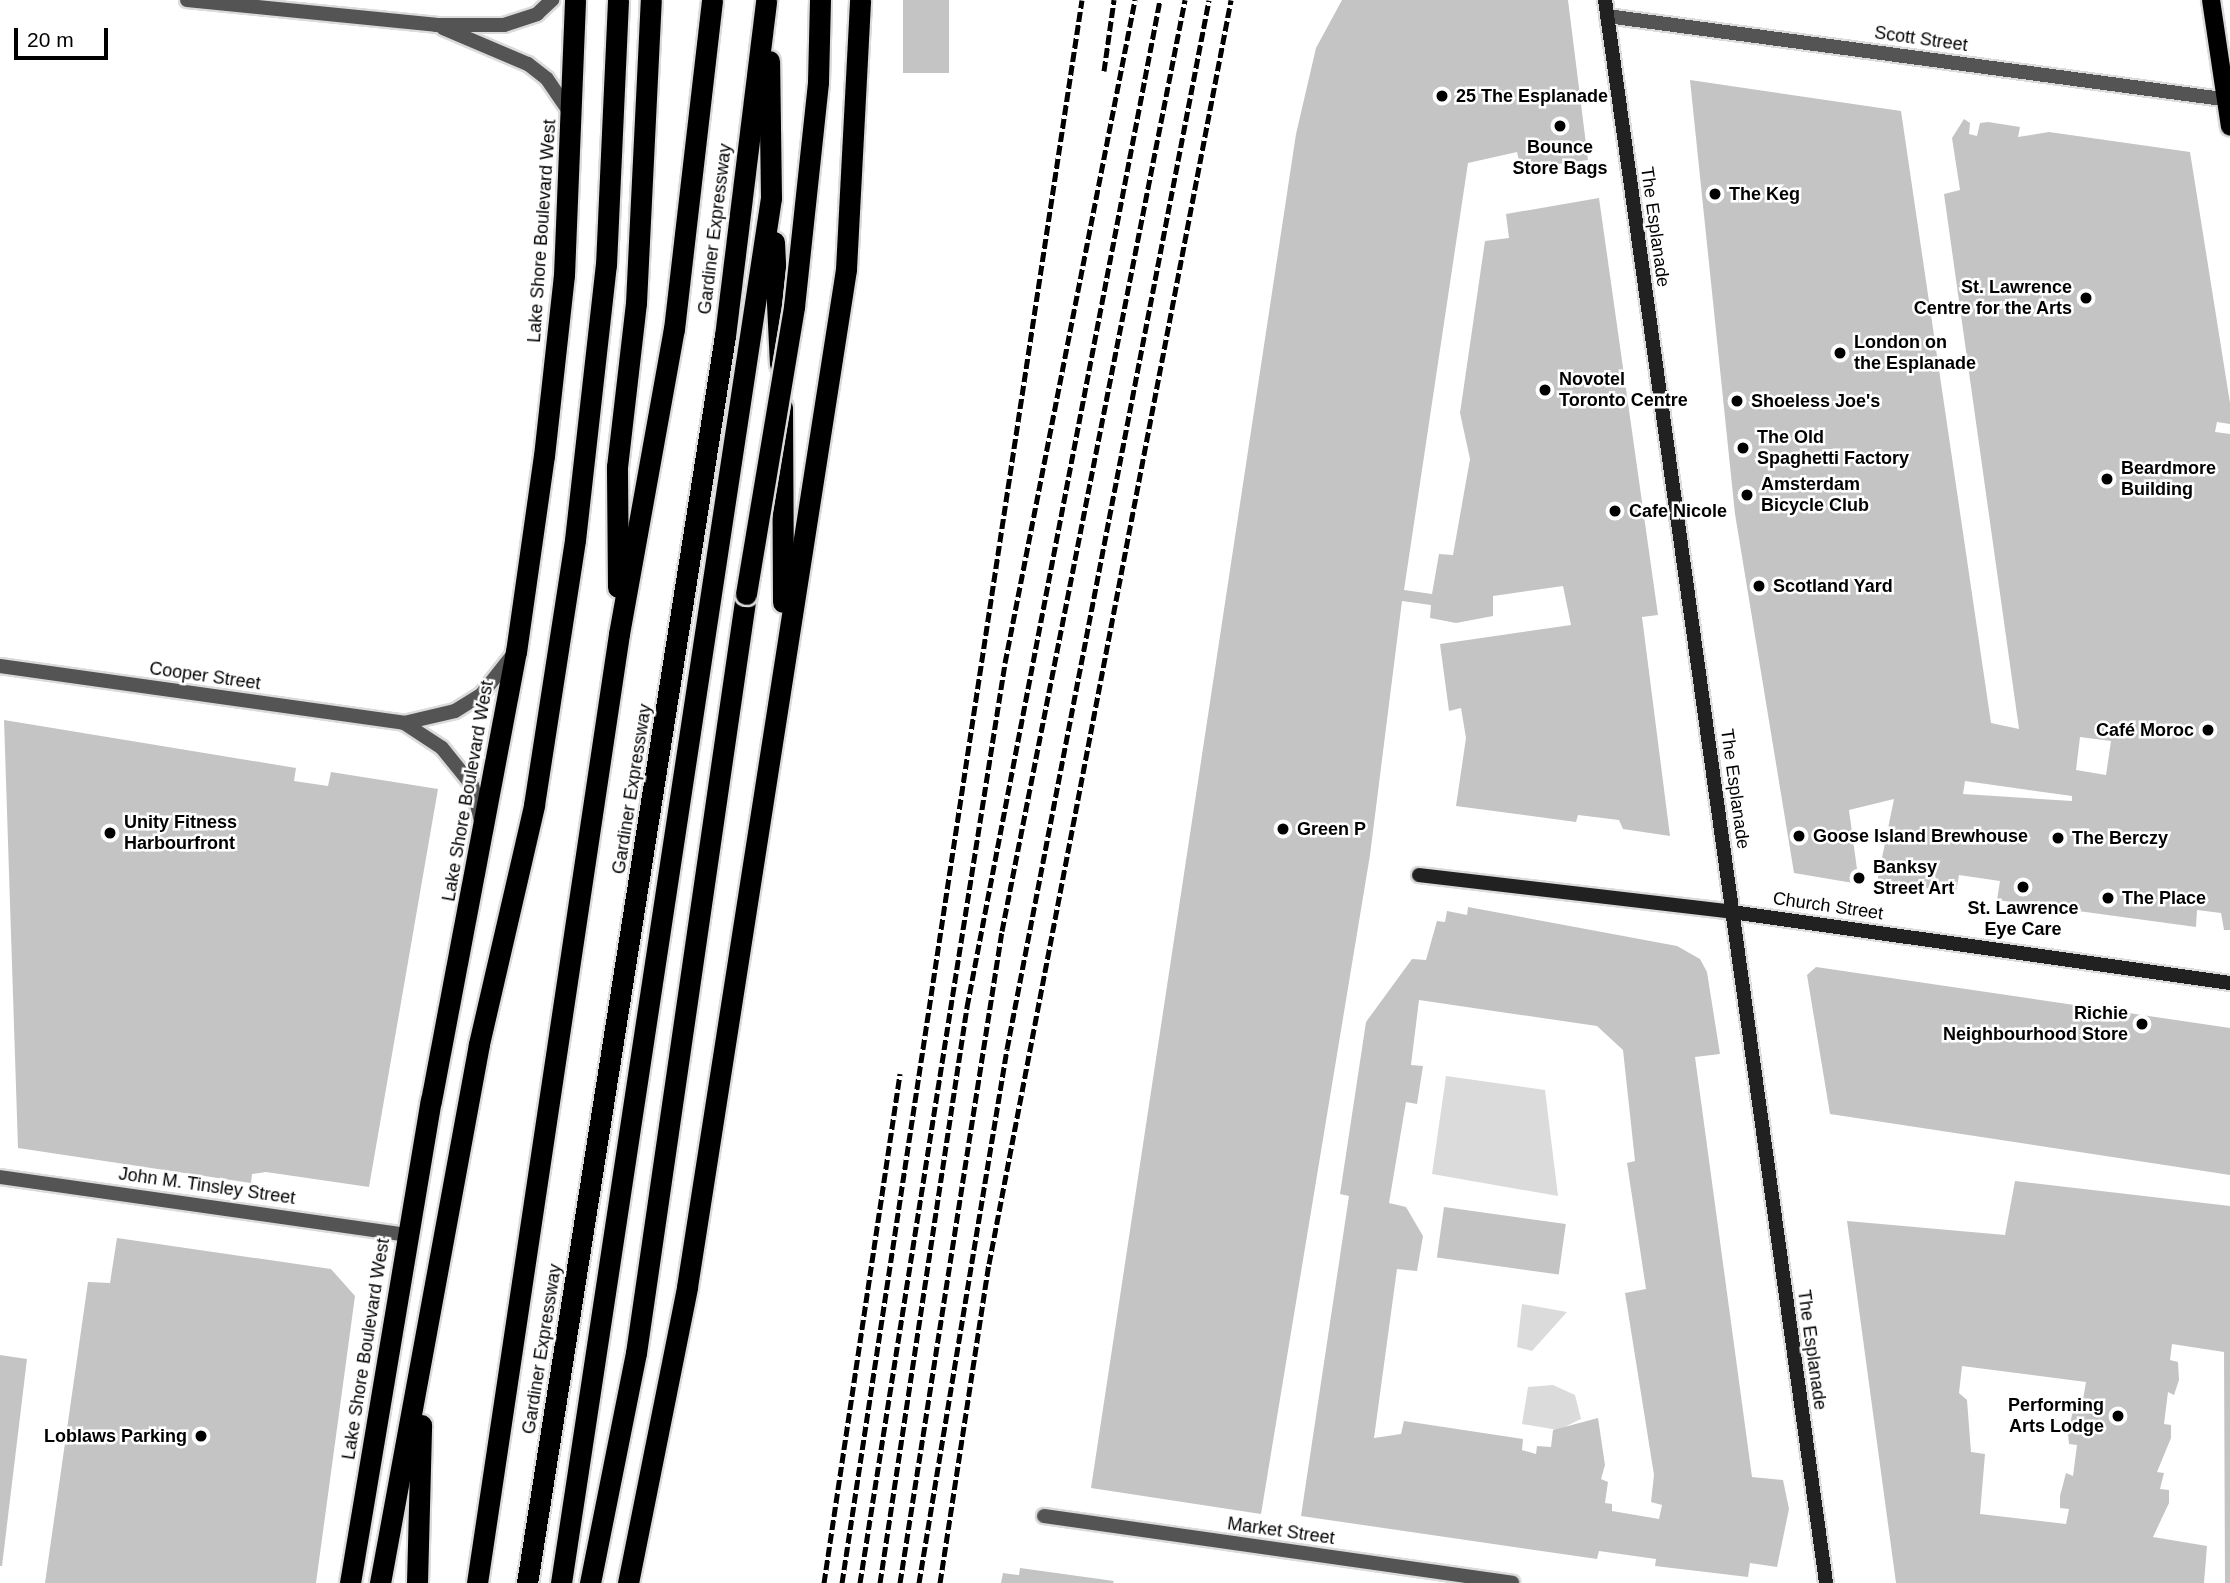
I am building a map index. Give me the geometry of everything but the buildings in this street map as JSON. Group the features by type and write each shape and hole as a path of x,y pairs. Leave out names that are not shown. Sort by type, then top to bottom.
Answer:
{"highway":[{"name":"Lake Shore Boulevard West","path":"350,1583 407,1236 516,652 564,275 574,120 575,0"},
{"path":"380,1583 426,1353 479,1044 534,805 575,540 606,265 618,0"},
{"path":"619,634 617,467 636,303 651,0"},
{"name":"Gardiner Expressway","path":"477,1583 619,634 674,329 712,0"},
{"path":"767,0 771,198 786,478 781,686"},
{"name":"Gardiner Expressway","path":"527,1583 725,336 767,0"},
{"path":"590,1583 636,1353 746,594 794,307 818,82 820,0"},
{"path":"628,1583 687,1287 846,269 860,0"},
{"path":"561,1583 771,198"},
{"path":"417,1583 416,1497 426,1353"}],"main road":[{"path":"2211,0 2230,127"}],"street":[{"path":"187,0 436,25 504,25 537,15 552,0"},
{"name":"The Esplanade","path":"1605,0 1826,1583"},
{"name":"Scott Street","path":"1607,16 2228,100"},
{"path":"436,25 528,64 547,79 574,120"},
{"name":"Cooper Street","path":"0,666 404,723 455,711 472,701 516,652"},
{"name":"Cooper Street","path":"404,723 442,748 472,785 483,830"},
{"name":"Church Street","path":"1419,875 1732,912 2230,983"},
{"name":"John M. Tinsley Street","path":"0,1177 407,1236"},
{"name":"Market Street","path":"1044,1516 1512,1583"}],"shaded area":[{"path":"1446,1076 1545,1090 1558,1196 1432,1174"},
{"path":"1522,1304 1567,1312 1532,1351 1517,1347"},
{"path":"1553,1385 1575,1395 1581,1419 1558,1430 1522,1424 1528,1387"}],"railway":[{"path":"842,1583 1082,0"},
{"path":"1104,71 1114,0"},
{"path":"860,1583 1005,663 1135,0"},
{"path":"880,1583 967,1007 1160,0"},
{"path":"900,1583 1002,931 1185,0"},
{"path":"919,1583 1007,1049 1209,0"},
{"path":"940,1583 989,1264 1231,0"},
{"path":"824,1583 900,1074"}],"place":[{"name":"25 The Esplanade","path":"1442,96"},
{"name":"Bounce Store Bags","path":"1560,126"},
{"name":"The Keg","path":"1715,194"},
{"name":"St. Lawrence Centre for the Arts","path":"2086,298"},
{"name":"London on the Esplanade","path":"1840,353"},
{"name":"Novotel Toronto Centre","path":"1545,390"},
{"name":"Shoeless Joe's","path":"1737,401"},
{"name":"The Old Spaghetti Factory","path":"1743,448"},
{"name":"Beardmore Building","path":"2107,479"},
{"name":"Amsterdam Bicycle Club","path":"1747,495"},
{"name":"Cafe Nicole","path":"1615,511"},
{"name":"Scotland Yard","path":"1759,586"},
{"name":"Café Moroc","path":"2208,730"},
{"name":"Green P","path":"1283,829"},
{"name":"Unity Fitness Harbourfront","path":"110,833"},
{"name":"Goose Island Brewhouse","path":"1799,836"},
{"name":"The Berczy","path":"2058,838"},
{"name":"Banksy Street Art","path":"1859,878"},
{"name":"St. Lawrence Eye Care","path":"2023,887"},
{"name":"The Place","path":"2108,898"},
{"name":"Richie Neighbourhood Store","path":"2142,1024"},
{"name":"Performing Arts Lodge","path":"2118,1416"},
{"name":"Loblaws Parking","path":"201,1436"}]}
